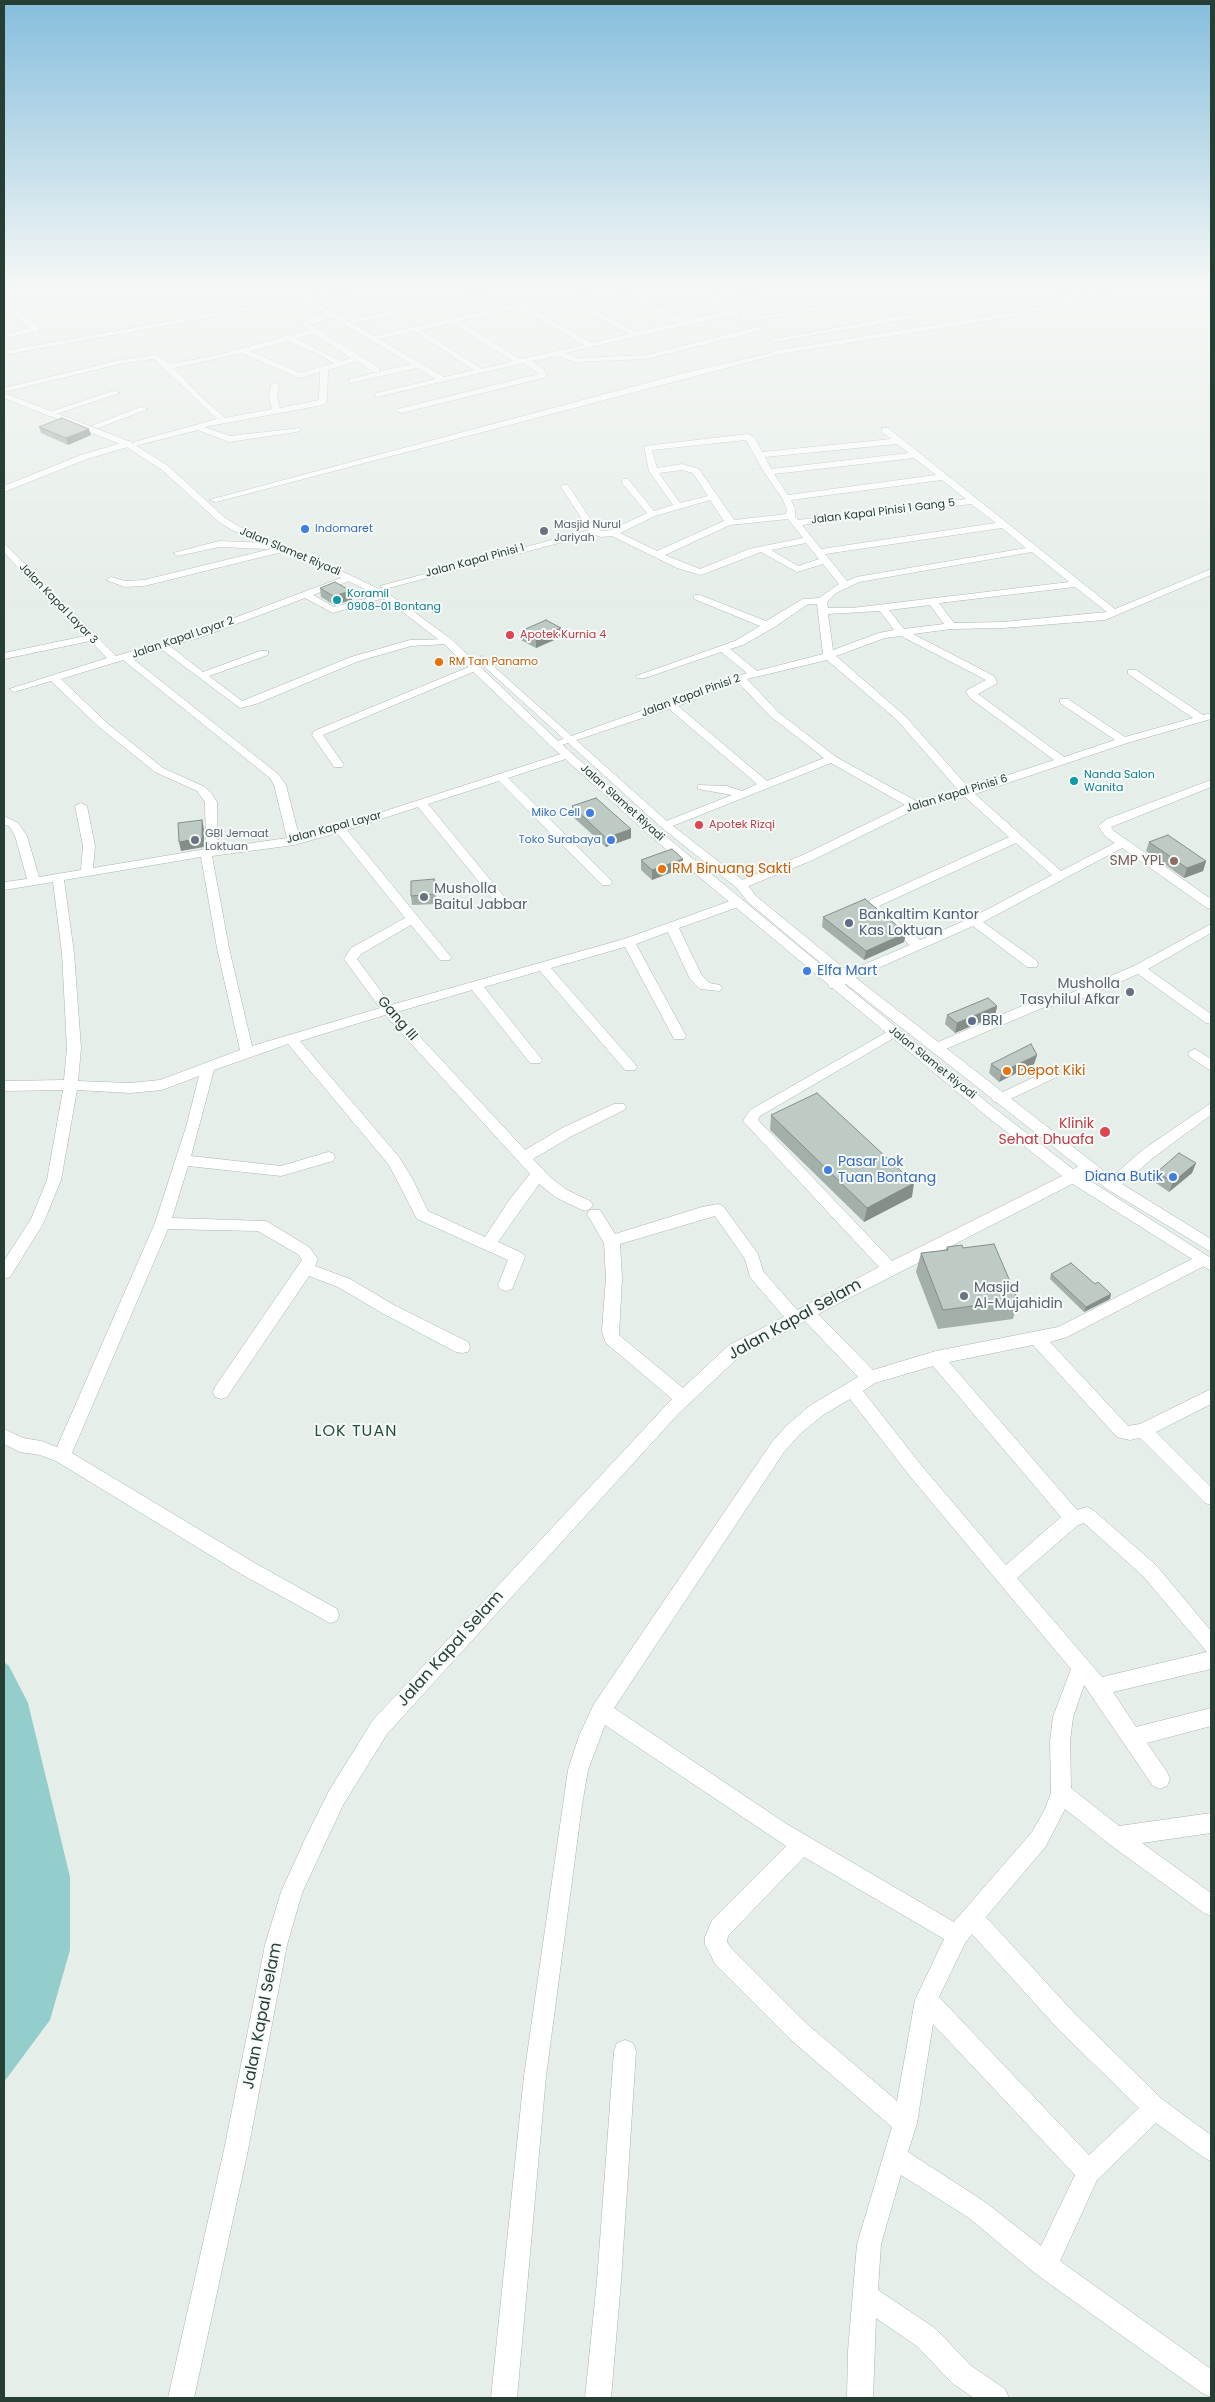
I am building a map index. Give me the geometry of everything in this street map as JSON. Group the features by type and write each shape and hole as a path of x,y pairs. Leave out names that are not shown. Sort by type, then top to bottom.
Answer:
{"street":[{"name":"Jalan Slamet Riyadi","path":"11,393 133,444 165,468 228,524 281,549 385,591 407,611 447,640 555,744 653,832 835,985 894,1032 1081,1172 1208,1257"},
{"path":"53,412 116,393"},
{"path":"192,393 223,420"},
{"path":"274,393 273,398 277,410"},
{"path":"4,488 84,457 223,420 323,401 323,393"},
{"path":"379,395 387,393"},
{"path":"402,411 473,393"},
{"path":"213,500 617,393"},
{"name":"Jalan Slamet Riyadi","path":"4,395 95,426 133,444 170,466 232,516 257,531 310,551 418,607 455,636 567,739 665,825 741,886 752,899 846,977 999,1099 1081,1172 1112,1185 1208,1257"},
{"path":"95,426 144,409"},
{"path":"197,427 229,440 297,430"},
{"path":"885,430 1114,613"},
{"path":"678,506 653,470 646,450 653,446 748,437 752,440 758,455 786,498 791,509 792,520 806,540 844,584"},
{"path":"758,455 897,441"},
{"path":"768,472 915,455"},
{"path":"653,470 682,467 698,474 730,522 657,555"},
{"path":"786,498 943,477"},
{"path":"624,482 652,514"},
{"path":"565,487 594,530 601,534 613,533 652,514 713,497"},
{"name":"Jalan Kapal Pinisi 1 Gang 5","path":"730,522 738,524 792,520 972,501"},
{"path":"763,549 797,568 821,556 1004,525"},
{"name":"Jalan Kapal Pinisi 1","path":"305,594 333,610 385,591 594,530"},
{"path":"613,533 680,566 702,572 744,553 806,540"},
{"path":"178,553 219,544 264,545 281,549"},
{"name":"Jalan Kapal Layar 3","path":"4,546 34,582 90,638 274,776 280,785 294,841"},
{"path":"111,580 125,584 144,583 281,549"},
{"path":"1034,549 872,576 844,584 833,591 823,606 828,655 900,718 967,793 1060,876"},
{"name":"Jalan Kapal Pinisi 2","path":"555,744 672,704 740,678 828,655 883,635 900,631 951,626 1092,619 1114,613 1211,572"},
{"name":"Jalan Kapal Layar 2","path":"14,689 162,646 349,578"},
{"path":"641,676 746,639 806,601 823,606 882,607 1077,584"},
{"path":"697,598 769,626"},
{"path":"933,602 951,626"},
{"path":"407,611 418,607"},
{"path":"882,607 900,631 990,678 992,682 972,692 974,696 1062,761"},
{"path":"4,656 90,638"},
{"path":"162,646 240,705 252,702 355,659 410,643 447,640"},
{"path":"722,648 754,674"},
{"path":"201,676 264,653"},
{"path":"338,765 317,735 318,733 476,667"},
{"path":"1132,672 1206,717"},
{"path":"54,678 103,725 159,770 201,789 208,795 211,802 209,852 222,939 247,1052"},
{"path":"740,678 774,714 832,758 850,771 914,804"},
{"path":"1064,701 1123,740"},
{"path":"672,704 766,786"},
{"name":"Jalan Kapal Pinisi 6","path":"741,886 809,857 914,804 967,793 1123,740 1206,717"},
{"name":"Jalan Kapal Layar","path":"4,886 209,852 294,841 340,829 568,755"},
{"path":"665,825 832,758"},
{"path":"500,776 606,882"},
{"path":"1211,783 1104,826 1106,830 1122,843 1211,905"},
{"path":"702,787 727,789 743,795"},
{"path":"421,803 502,902"},
{"path":"81,806 89,846 87,872"},
{"path":"4,819 14,825 21,836 34,881"},
{"path":"340,829 445,957"},
{"path":"918,945 876,911 873,906 874,903 1016,838"},
{"path":"835,985 846,977 974,921 1122,843"},
{"path":"4,1273 38,1220 54,1180 71,1085 74,1048 68,953 58,877"},
{"path":"4,1086 71,1085 148,1088 177,1080 247,1052 629,942 737,903"},
{"name":"Gang III","path":"412,919 351,955 350,959 388,1010 523,1158 538,1174 562,1194 590,1209 612,1242"},
{"path":"974,921 1032,964"},
{"path":"672,926 695,976 705,986 715,988"},
{"path":"936,1048 1039,1004 1074,997 1140,969 1211,928"},
{"path":"629,942 680,1036"},
{"path":"542,966 630,1067"},
{"path":"1140,969 1211,1020"},
{"path":"475,985 535,1060"},
{"path":"890,1269 750,1121 755,1112 894,1032"},
{"path":"291,1039 394,1161 406,1180 422,1215 517,1257 506,1285"},
{"path":"1195,1054 1211,1066"},
{"path":"62,1456 163,1224 208,1067"},
{"path":"999,1099 1054,1073"},
{"path":"523,1158 567,1132 619,1107"},
{"path":"1112,1185 1150,1153 1211,1108"},
{"path":"182,1160 281,1171 328,1157"},
{"name":"Jalan Kapal Selam","path":"181,2398 236,2150 276,1944 292,1892 332,1806 380,1727 683,1398 734,1350 1081,1172"},
{"path":"488,1245 515,1203 538,1174"},
{"path":"683,1398 612,1338 610,1330 614,1278 612,1242 702,1213 718,1210 724,1214 753,1258 756,1273 870,1378"},
{"path":"163,1224 261,1225 308,1255 310,1263 220,1392"},
{"path":"504,2398 535,2076 570,1814 578,1770 589,1736 601,1711 778,1448 794,1429 817,1410 870,1378 936,1358 1061,1333 1208,1257"},
{"path":"306,1269 344,1283 462,1347"},
{"path":"1036,1337 1123,1432 1130,1433 1143,1430 1211,1396"},
{"path":"936,1358 1073,1518"},
{"path":"852,1389 915,1470 1098,1687 1160,1780"},
{"path":"1143,1430 1211,1498"},
{"path":"4,1436 20,1445 41,1448 62,1456 247,1568 330,1615"},
{"path":"1006,1576 1073,1518 1087,1515 1098,1522 1150,1571 1211,1645"},
{"path":"1098,1687 1211,1660"},
{"path":"860,2398 869,2244 905,2123 926,2000 957,1935 1039,1839 1053,1815 1061,1793 1060,1741 1063,1717 1081,1668"},
{"path":"601,1711 778,1830 957,1935"},
{"path":"1132,1737 1211,1718"},
{"path":"1061,1793 1116,1837 1211,1906"},
{"path":"1116,1837 1211,1823"},
{"path":"803,1843 720,1928 716,1937 716,1944 723,1956 799,2032 905,2123"},
{"path":"972,1918 1067,2022 1155,2108 1211,2148"},
{"path":"926,2000 1090,2172"},
{"path":"598,2398 610,2281 625,2050"},
{"path":"1046,2264 1090,2172 1155,2108"},
{"path":"895,2157 978,2210 1046,2264 1211,2384"},
{"path":"865,2296 927,2338 961,2374 996,2398"}],"water":[{"path":"4,1662 9,1666 28,1703 70,1877 70,1950 50,2020 4,2082"}],"building":[{"path":"62,418 89,429 66,438 39,427"},
{"path":"335,582 351,591 333,596 320,588"},
{"path":"546,620 561,628 536,639 521,631"},
{"path":"596,798 631,829 606,838 572,806"},
{"path":"202,820 202,838 179,842 178,823"},
{"path":"1168,835 1206,861 1187,868 1149,842"},
{"path":"672,849 683,859 652,870 641,860"},
{"path":"434,879 435,894 411,896 411,881"},
{"path":"865,899 906,933 866,951 823,917"},
{"path":"988,998 997,1006 957,1023 947,1015"},
{"path":"1031,1044 1037,1055 1002,1072 991,1064"},
{"path":"817,1093 914,1183 867,1208 771,1115"},
{"path":"1179,1153 1196,1163 1173,1182 1157,1172"},
{"path":"994,1244 1018,1300 943,1310 921,1253 948,1250 947,1247 962,1245 963,1248"},
{"path":"1071,1263 1095,1284 1098,1282 1111,1294 1086,1307 1051,1274"}],"place":[{"name":"Indomaret","path":"305,529"},
{"name":"Masjid Nurul Jariyah","path":"544,531"},
{"name":"Koramil 0908-01 Bontang","path":"337,600"},
{"name":"Apotek Kurnia 4","path":"510,635"},
{"name":"RM Tan Panamo","path":"439,662"},
{"name":"Nanda Salon Wanita","path":"1074,781"},
{"name":"Miko Cell","path":"590,813"},
{"name":"Apotek Rizqi","path":"699,825"},
{"name":"GBI Jemaat Loktuan","path":"195,840"},
{"name":"Toko Surabaya","path":"611,840"},
{"name":"SMP YPL","path":"1174,861"},
{"name":"RM Binuang Sakti","path":"662,869"},
{"name":"Musholla Baitul Jabbar","path":"424,897"},
{"name":"Bankaltim Kantor Kas Loktuan","path":"849,923"},
{"name":"Elfa Mart","path":"807,971"},
{"name":"Musholla Tasyhilul Afkar","path":"1130,992"},
{"name":"BRI","path":"972,1021"},
{"name":"Depot Kiki","path":"1007,1071"},
{"name":"Klinik Sehat Dhuafa","path":"1105,1132"},
{"name":"Pasar Lok Tuan Bontang","path":"828,1170"},
{"name":"Diana Butik","path":"1173,1177"},
{"name":"Masjid Al-Mujahidin","path":"964,1296"}],"district":[{"name":"LOK TUAN","path":"356,1432"}]}
